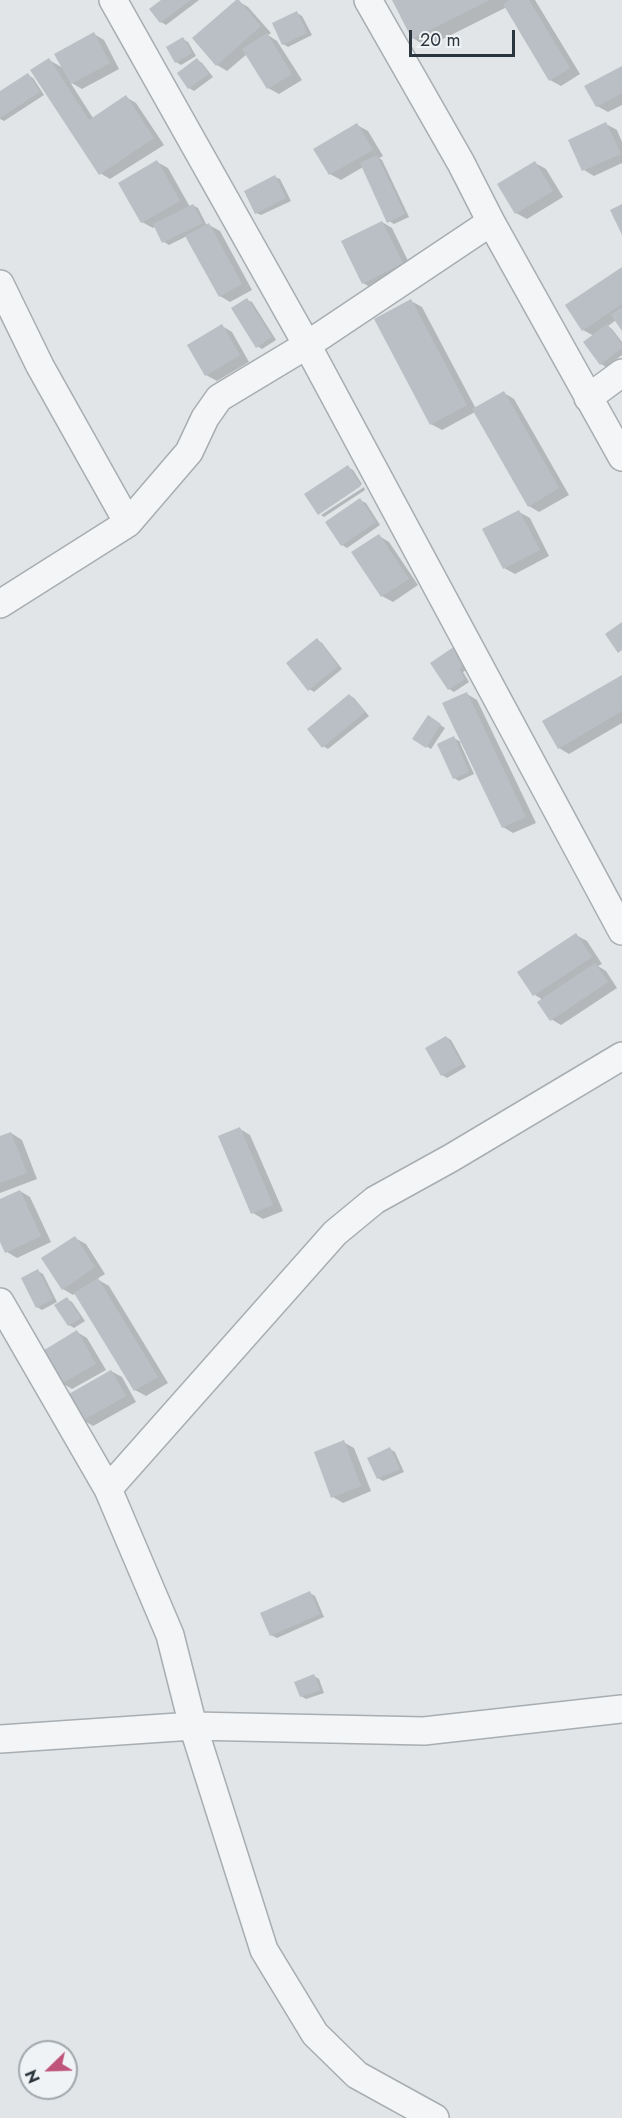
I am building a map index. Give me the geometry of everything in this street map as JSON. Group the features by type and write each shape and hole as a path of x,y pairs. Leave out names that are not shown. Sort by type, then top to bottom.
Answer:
{"street":[{"path":"113,0 308,345 622,931"},
{"path":"368,0 461,163 490,222 622,457"},
{"path":"0,604 128,523 189,452 205,418 219,398 308,345 490,222"},
{"path":"0,284 40,366 128,523"},
{"path":"588,398 622,373"},
{"path":"108,1489 335,1233 375,1200 451,1158 622,1056"},
{"path":"0,1302 108,1489 170,1635 193,1726 264,1950 315,2034 357,2075 435,2118"},
{"path":"0,1739 193,1726 424,1731 622,1709"}],"building":[{"path":"161,0 191,0 160,23 149,9"},
{"path":"236,0 239,0 261,26 216,66 192,38"},
{"path":"392,0 490,0 412,39"},
{"path":"510,0 529,0 570,68 549,81 503,4"},
{"path":"297,11 307,33 282,45 272,23"},
{"path":"94,32 110,63 71,84 54,54"},
{"path":"267,33 292,74 267,89 242,49"},
{"path":"183,37 192,53 175,63 166,47"},
{"path":"49,58 89,120 126,95 154,138 99,175 30,70"},
{"path":"197,58 209,74 188,89 177,73"},
{"path":"622,66 622,93 596,107 584,86"},
{"path":"28,73 40,92 0,118 0,91"},
{"path":"606,122 621,154 582,171 568,140"},
{"path":"357,123 373,150 329,175 313,149"},
{"path":"377,155 405,214 387,223 360,163"},
{"path":"157,160 180,201 141,223 118,183"},
{"path":"535,161 553,191 515,214 497,184"},
{"path":"275,175 286,198 255,214 244,191"},
{"path":"193,204 203,223 162,243 153,224"},
{"path":"622,204 622,235 610,210"},
{"path":"382,221 403,263 362,284 341,241"},
{"path":"209,223 242,284 219,297 185,236"},
{"path":"622,267 622,304 582,331 565,305"},
{"path":"247,298 272,337 256,348 231,308"},
{"path":"411,299 467,405 430,425 374,319"},
{"path":"622,307 622,331 611,315"},
{"path":"222,324 240,355 205,376 187,345"},
{"path":"607,324 622,344 622,348 600,365 583,342"},
{"path":"504,391 559,488 528,507 472,409"},
{"path":"348,465 361,486 318,515 304,494"},
{"path":"360,498 376,522 341,546 325,522"},
{"path":"519,510 540,550 503,569 482,529"},
{"path":"379,534 409,579 381,597 351,552"},
{"path":"622,622 622,650 618,653 605,634"},
{"path":"317,638 338,666 308,691 286,663"},
{"path":"461,642 472,660 459,669 465,679 448,690 430,663"},
{"path":"622,675 622,711 558,749 542,721"},
{"path":"467,692 526,817 502,828 442,703"},
{"path":"349,694 365,712 322,748 307,729"},
{"path":"428,715 441,724 426,748 412,739"},
{"path":"454,736 469,772 453,779 437,744"},
{"path":"576,933 592,957 533,996 517,972"},
{"path":"595,963 608,982 550,1021 537,1002"},
{"path":"446,1036 462,1064 441,1076 425,1048"},
{"path":"240,1127 273,1205 251,1214 218,1136"},
{"path":"11,1132 27,1173 0,1183 0,1136"},
{"path":"20,1190 41,1236 5,1253 0,1242 0,1199"},
{"path":"75,1236 95,1267 62,1290 41,1258"},
{"path":"38,1269 53,1299 36,1308 21,1278"},
{"path":"98,1278 158,1377 134,1391 74,1293"},
{"path":"67,1297 81,1318 68,1326 54,1305"},
{"path":"77,1330 96,1364 61,1384 41,1352"},
{"path":"111,1370 126,1396 82,1421 67,1395"},
{"path":"344,1440 361,1486 331,1498 314,1452"},
{"path":"390,1447 400,1469 377,1479 367,1458"},
{"path":"310,1591 320,1614 270,1636 260,1613"},
{"path":"314,1674 320,1690 300,1697 294,1682"}]}
